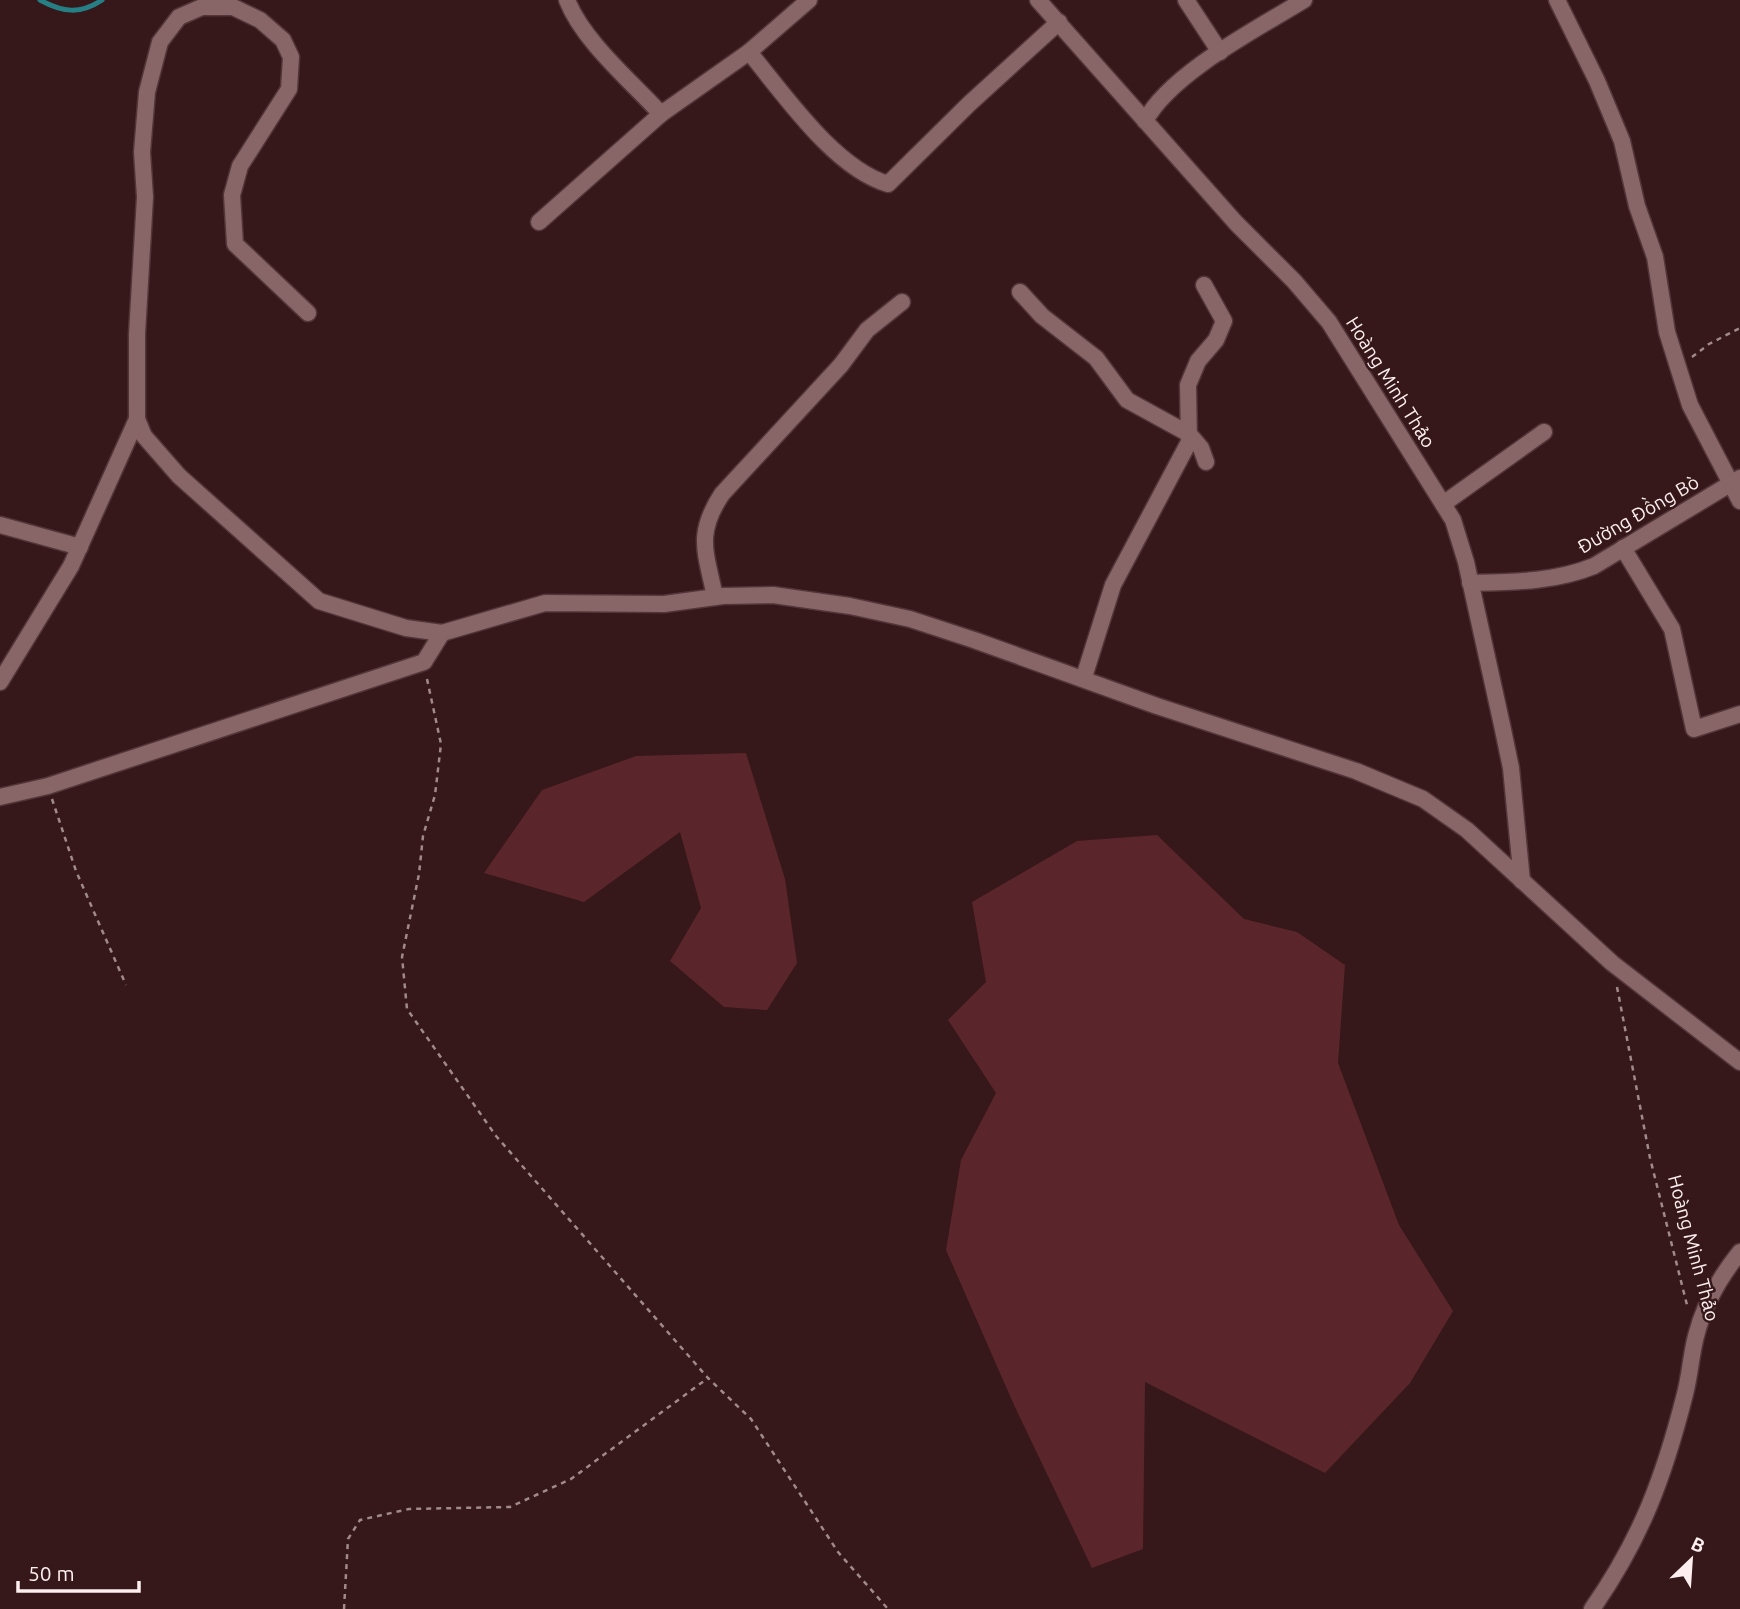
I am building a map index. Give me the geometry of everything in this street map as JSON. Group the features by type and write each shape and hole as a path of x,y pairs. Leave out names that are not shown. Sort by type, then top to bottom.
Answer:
{"street":[{"path":"567,0 573,15 590,36 661,114"},
{"path":"539,222 661,114 749,52 809,0"},
{"name":"Hoàng Minh Thảo","path":"1038,0 1144,121 1329,322 1443,504 1461,540 1511,768 1522,881"},
{"path":"1186,0 1220,52"},
{"path":"1557,0 1597,81 1622,141 1634,194 1655,257 1662,309 1694,414 1735,482 1740,501"},
{"path":"1144,121 1162,96 1220,52 1298,2"},
{"path":"308,313 235,244 232,195 240,166 289,89 291,57 283,40 260,20 233,7 202,6 179,18 160,42 147,92 142,152 145,197 137,334 137,419 144,436 179,476 292,580 319,601 406,628 442,633 545,603 664,604 715,597 773,595 850,606 910,619 1084,677 1157,706 1356,771 1423,799 1467,830 1612,963 1736,1054 1740,1074"},
{"path":"749,52 838,154 868,175 888,184 986,88 1059,22"},
{"path":"1084,677 1113,585 1189,442 1188,385 1198,361 1216,340 1224,321 1204,285"},
{"path":"1020,292 1042,316 1096,358 1127,400 1189,434 1201,448 1206,462"},
{"path":"715,597 704,536 707,517 722,494 841,365 867,330 902,302"},
{"path":"0,682 80,547 137,419"},
{"path":"1443,504 1544,432"},
{"name":"Đường Đồng Bò","path":"1471,583 1549,579 1574,574 1735,482"},
{"path":"0,525 80,547"},
{"path":"1623,548 1672,629 1694,729 1740,714"},
{"path":"0,797 48,786 424,662 442,633"},
{"path":"1696,1336 1707,1300 1740,1252"},
{"name":"Hoàng Minh Thảo","path":"1592,1609 1622,1566 1642,1528 1686,1392 1696,1336"}],"path":[{"path":"1678,368 1709,344 1740,328"},
{"path":"424,662 441,744 435,796 423,836 419,874 402,957 407,1009 496,1136 708,1378 751,1419 838,1552 888,1609"},
{"path":"48,786 76,871 126,985"},
{"name":"Hoàng Minh Thảo","path":"1612,963 1650,1158 1696,1336"},
{"path":"344,1609 348,1539 360,1520 410,1509 510,1507 571,1479 708,1378"}],"shaded area":[{"path":"746,753 785,879 797,963 767,1010 724,1007 670,961 701,908 680,832 584,902 484,873 542,790 636,756"},
{"path":"1157,835 1244,919 1297,932 1345,965 1338,1063 1399,1225 1453,1311 1410,1383 1325,1473 1145,1382 1143,1549 1092,1568 1014,1405 946,1250 961,1160 996,1093 948,1020 986,982 972,902 1077,841"}],"waterway":[{"path":"40,0 71,10 86,8 102,0"}]}
